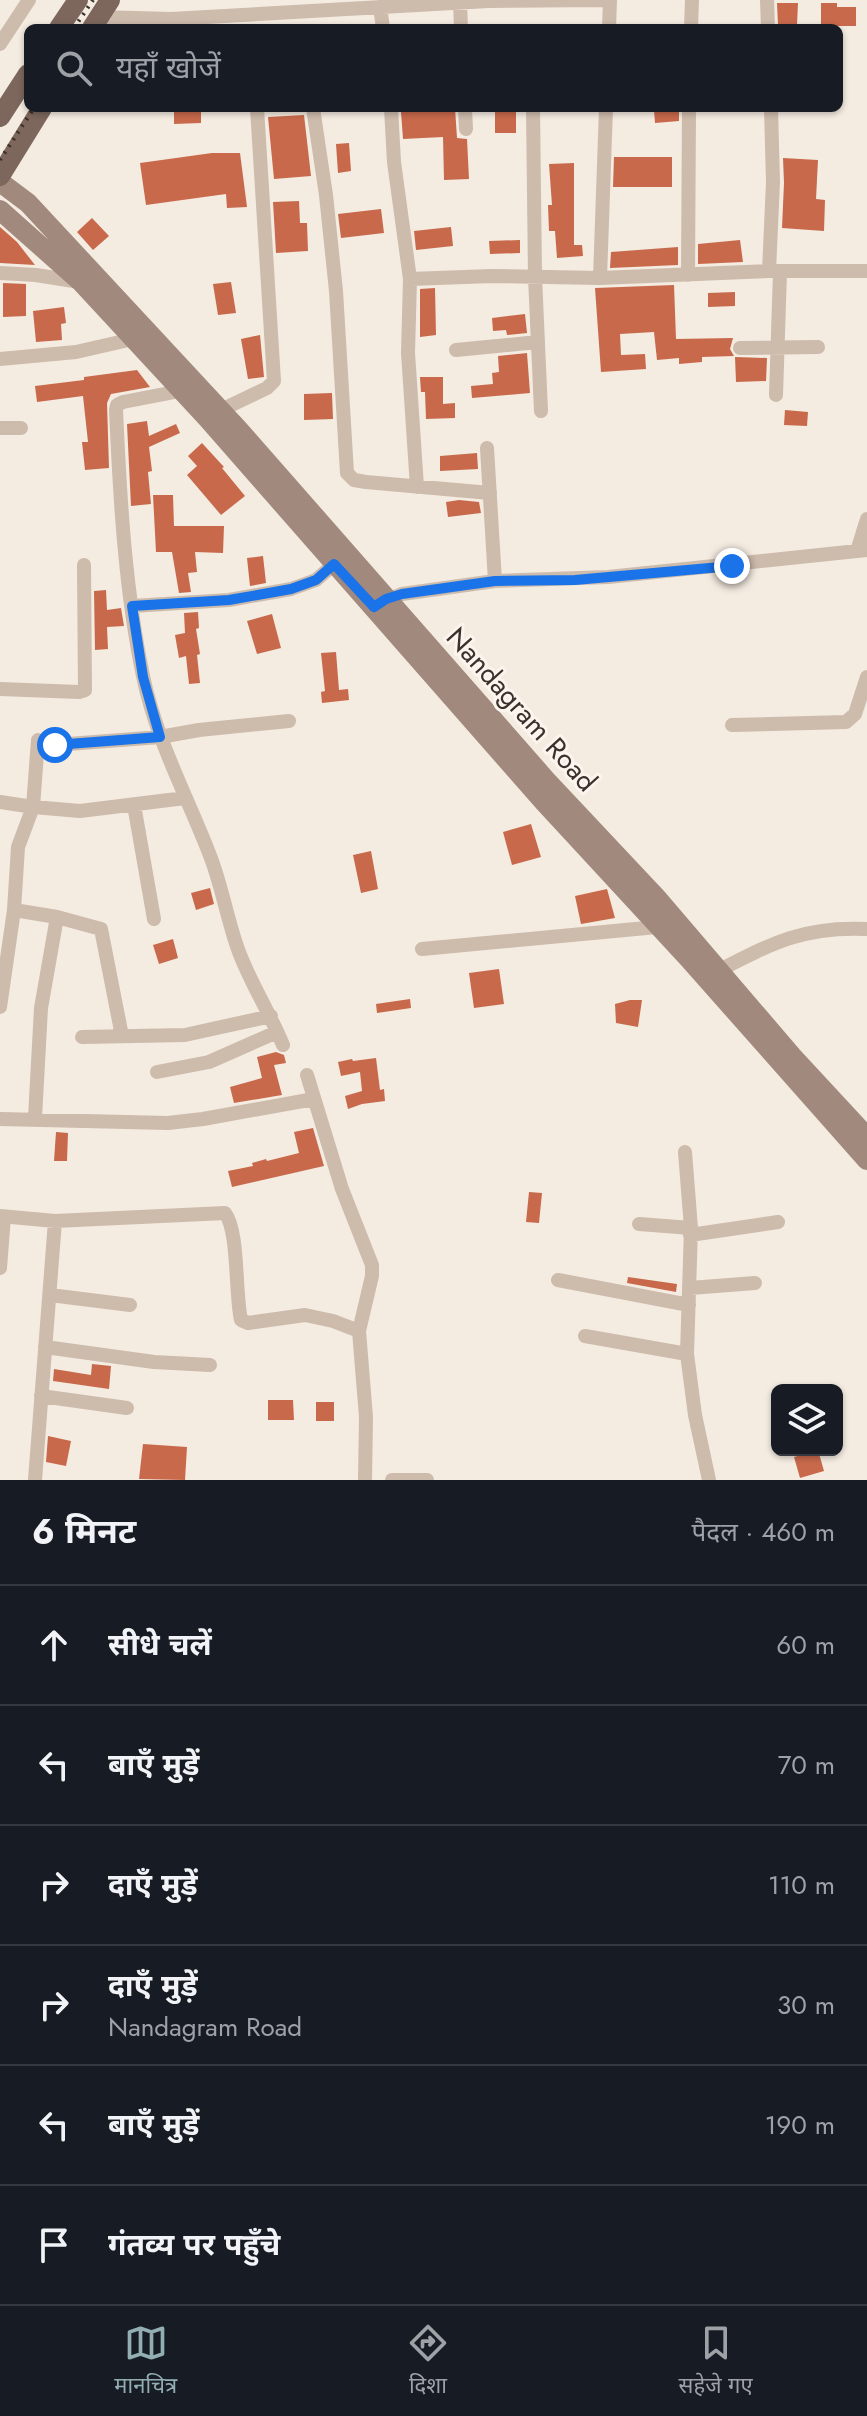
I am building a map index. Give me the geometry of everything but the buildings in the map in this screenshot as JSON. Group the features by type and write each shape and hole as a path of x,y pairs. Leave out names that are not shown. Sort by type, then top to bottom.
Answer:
{"main road":[{"path":"62,24 78,0"},
{"path":"0,117 24,80"},
{"path":"0,179 40,112"}],"street":[{"path":"0,44 29,0"},
{"path":"254,20 255,0"},
{"path":"100,15 254,20 298,12 460,2 603,0"},
{"path":"609,24 610,0"},
{"path":"691,24 692,0"},
{"path":"767,0 768,24"},
{"path":"460,2 461,24"},
{"path":"380,7 382,24"},
{"path":"298,12 300,24"},
{"path":"221,410 267,388 274,381 257,112"},
{"path":"314,112 336,291 347,473 354,480 490,493"},
{"path":"391,112 394,162 410,279 408,353 417,487"},
{"path":"465,112 466,129"},
{"path":"533,112 535,277 541,411"},
{"path":"600,278 606,112"},
{"path":"688,275 689,112"},
{"path":"771,112 776,395"},
{"name":"Nandagram Road","path":"0,179 28,203 221,410 340,559"},
{"name":"Nandagram Road","path":"0,210 81,282 340,559 596,846 657,927 774,1046 847,1126 867,1160"},
{"path":"410,279 867,271"},
{"path":"0,273 81,282"},
{"path":"0,359 76,352 133,339"},
{"path":"456,350 538,342"},
{"path":"740,348 818,347"},
{"path":"157,1072 209,1062 280,1038 240,955 210,856 160,737 143,677 132,606 120,496 117,405 180,391"},
{"path":"0,428 21,428"},
{"path":"487,448 495,581"},
{"path":"380,603 423,590 495,581 608,577 862,551 867,519"},
{"path":"132,606 229,600 291,589 316,580 340,559"},
{"path":"0,689 85,690 84,565"},
{"path":"732,725 846,722 855,714 867,677"},
{"path":"55,745 160,737 289,721"},
{"path":"0,1007 14,910 18,847 33,807 38,740"},
{"path":"0,802 80,811 185,798"},
{"path":"134,805 154,919"},
{"name":"Nandagram Road","path":"596,846 656,897 718,971 774,1046"},
{"path":"14,910 101,929 122,1036"},
{"path":"35,1118 41,1008 57,917"},
{"path":"422,949 657,927"},
{"path":"718,971 787,937 840,928 867,929"},
{"path":"82,1037 199,1033 271,1016"},
{"path":"307,1075 342,1189 372,1265 359,1331 366,1417 365,1480"},
{"path":"0,1119 168,1123 314,1099"},
{"name":"Nandagram Road","path":"847,1126 867,1137"},
{"path":"685,1152 691,1231 687,1354 695,1415 709,1480"},
{"path":"0,1268 2,1216 55,1221 225,1213 233,1239 241,1320 248,1323 305,1315 359,1331"},
{"path":"35,1480 55,1221"},
{"path":"639,1224 691,1231 778,1222"},
{"path":"558,1280 689,1305"},
{"path":"690,1288 755,1283"},
{"path":"50,1295 130,1305"},
{"path":"585,1336 687,1354"},
{"path":"45,1347 154,1362 210,1365"},
{"path":"41,1396 127,1408"},
{"path":"392,1480 427,1480"}],"railway":[{"path":"77,24 93,0"},
{"path":"0,160 31,112"}],"route":[{"path":"55,745 160,737 143,677 132,606 229,600 291,589 316,580 334,564 374,607 402,594 495,581 575,580 732,566"}]}
